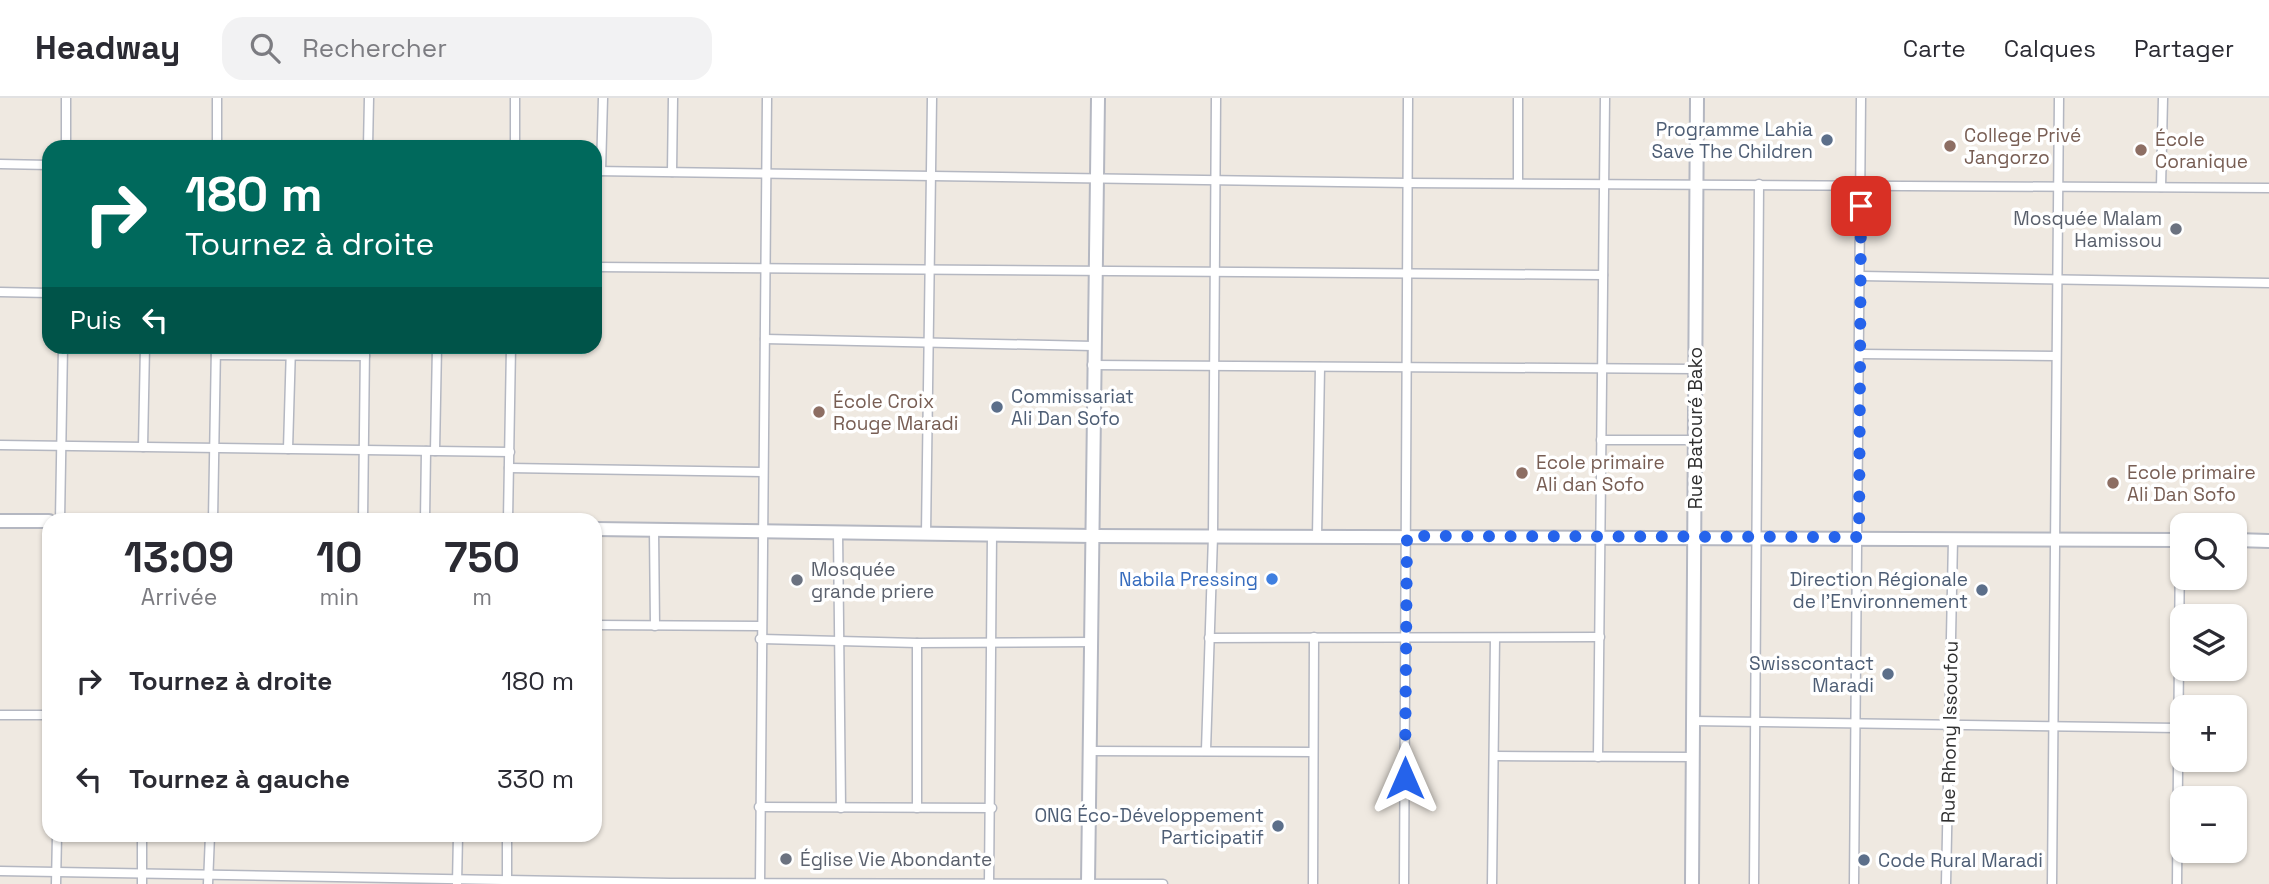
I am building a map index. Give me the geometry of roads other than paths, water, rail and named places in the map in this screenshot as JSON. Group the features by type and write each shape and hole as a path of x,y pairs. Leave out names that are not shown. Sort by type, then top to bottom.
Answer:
{"street":[{"path":"66,98 66,140"},
{"path":"217,98 217,140"},
{"path":"368,140 369,98"},
{"path":"515,98 515,140"},
{"path":"600,140 603,98"},
{"path":"672,172 673,98"},
{"path":"760,883 761,531 768,268 767,98"},
{"path":"926,534 932,98"},
{"path":"1088,884 1094,536 1092,365 1098,98"},
{"path":"1206,750 1213,536 1216,98"},
{"path":"1404,884 1408,98"},
{"path":"1518,98 1518,183"},
{"path":"1598,757 1605,98"},
{"name":"Rue Batouré Bako","path":"1692,884 1698,98"},
{"path":"1854,884 1861,354 1861,98"},
{"path":"2052,884 2051,727 2059,98"},
{"path":"2161,187 2163,98"},
{"path":"0,164 42,165"},
{"path":"602,171 1408,183 1861,183 2269,188"},
{"path":"1755,884 1759,184"},
{"path":"602,267 1603,275"},
{"path":"1861,276 2269,283"},
{"path":"0,292 42,293"},
{"path":"765,339 1093,346"},
{"path":"60,513 63,354"},
{"path":"143,447 145,354"},
{"path":"214,513 216,354"},
{"path":"288,449 290,354"},
{"path":"363,513 365,354"},
{"path":"426,513 437,354"},
{"path":"508,513 511,354"},
{"path":"1861,354 2056,356"},
{"path":"1092,365 1695,369"},
{"path":"1317,536 1320,367"},
{"path":"1601,440 1695,439"},
{"path":"0,445 510,452"},
{"path":"509,468 762,472"},
{"path":"0,521 42,522"},
{"path":"602,529 1094,536 2170,540"},
{"path":"654,530 655,626"},
{"path":"838,532 841,808"},
{"path":"989,883 992,808 992,534"},
{"name":"Rue Rhony Issoufou","path":"1946,884 1953,538"},
{"path":"2247,540 2269,541"},
{"path":"2179,695 2180,590"},
{"path":"602,625 760,626"},
{"path":"1313,884 1314,637"},
{"path":"1209,638 1600,637"},
{"path":"1492,884 1495,638"},
{"path":"760,639 917,643 1092,642"},
{"path":"917,643 917,808"},
{"path":"0,715 42,715"},
{"path":"1693,721 2170,728"},
{"path":"1091,751 1313,752"},
{"path":"1495,756 1693,757"},
{"path":"2177,884 2178,772"},
{"path":"759,807 992,808"},
{"path":"56,884 57,842"},
{"path":"142,842 142,879"},
{"path":"208,880 210,842"},
{"path":"457,882 458,842"},
{"path":"507,842 507,883"},
{"path":"0,871 57,872 142,879 291,881 1163,884"}],"place":[{"name":"Programme Lahia Save The Children","path":"1827,140"},
{"name":"College Privé Jangorzo","path":"1950,146"},
{"name":"École Coranique","path":"2141,150"},
{"name":"Mosquée Malam Hamissou","path":"2176,229"},
{"name":"Commissariat Ali Dan Sofo","path":"997,407"},
{"name":"École Croix Rouge Maradi","path":"819,412"},
{"name":"Ecole primaire Ali dan Sofo","path":"1522,473"},
{"name":"Ecole primaire Ali Dan Sofo","path":"2113,483"},
{"name":"Nabila Pressing","path":"1272,579"},
{"name":"Mosquée grande priere","path":"797,580"},
{"name":"Direction Régionale de l'Environnement","path":"1982,590"},
{"name":"Swisscontact Maradi","path":"1888,674"},
{"name":"ONG Éco-Développement Participatif","path":"1278,826"},
{"name":"Église Vie Abondante","path":"786,859"},
{"name":"Code Rural Maradi","path":"1864,860"}]}
